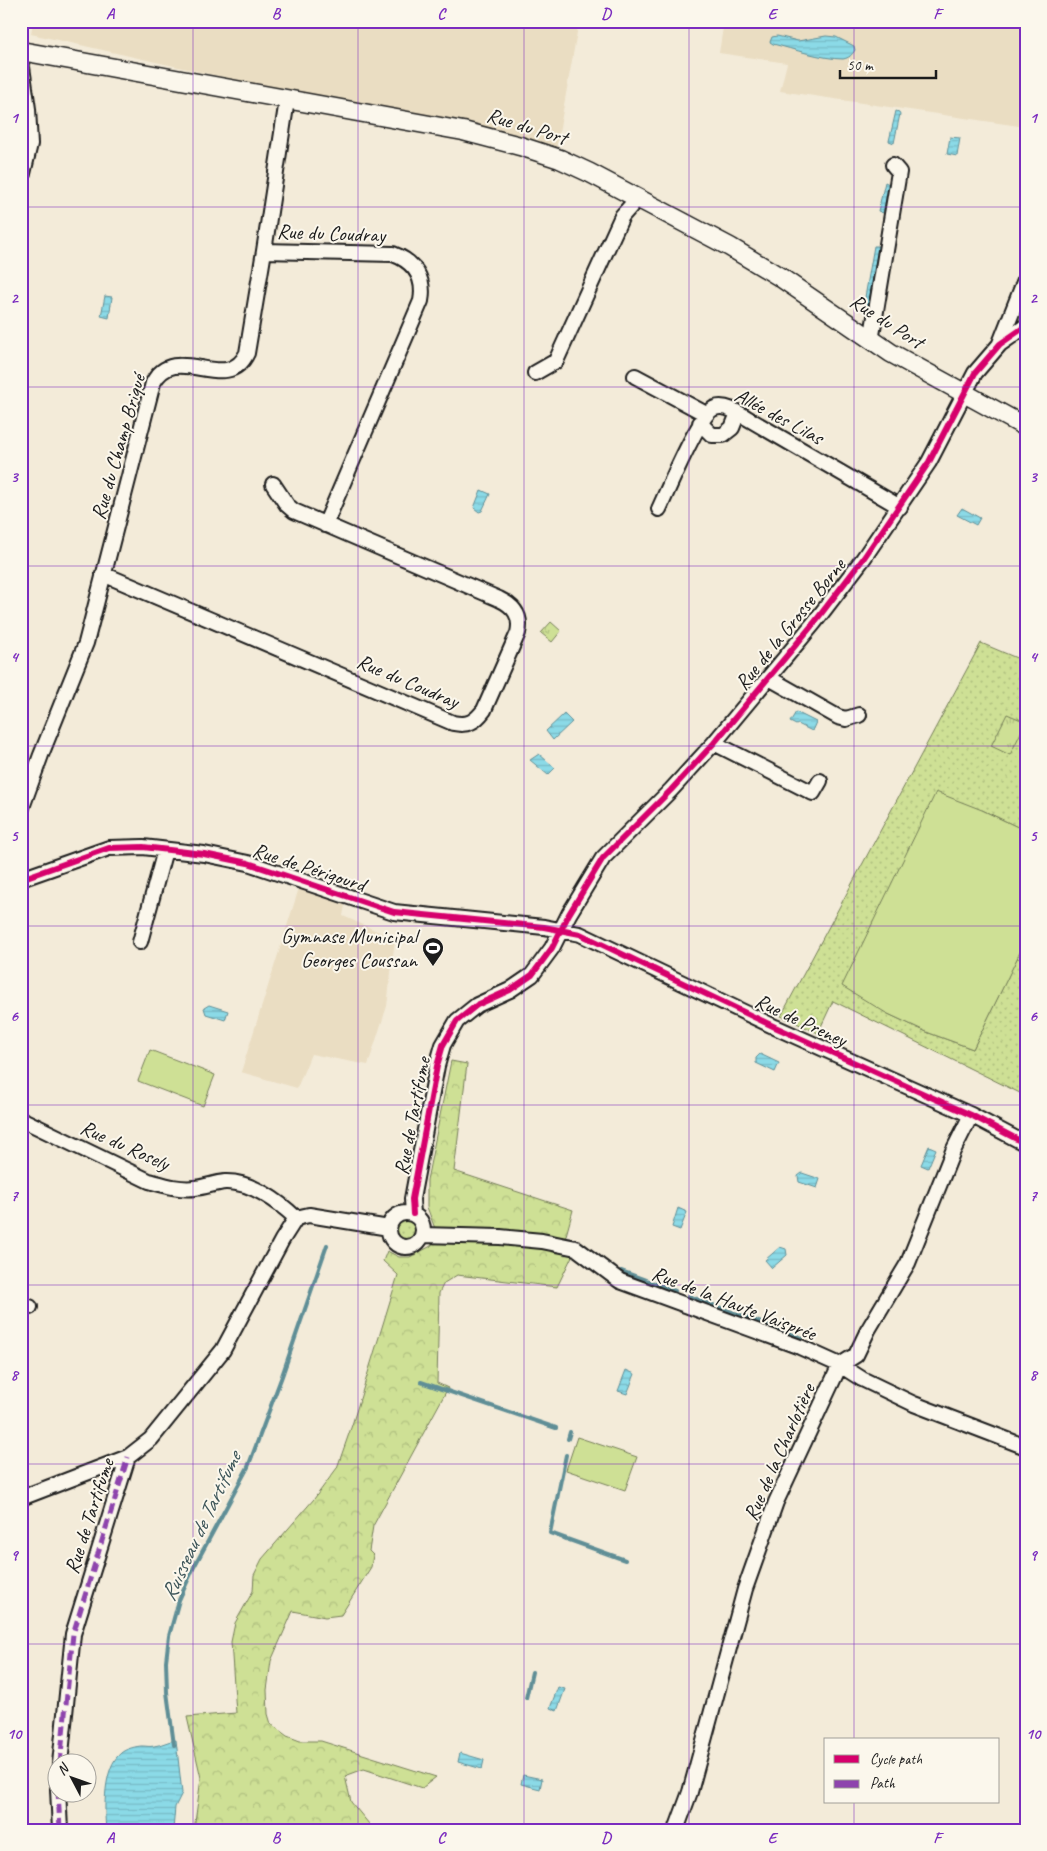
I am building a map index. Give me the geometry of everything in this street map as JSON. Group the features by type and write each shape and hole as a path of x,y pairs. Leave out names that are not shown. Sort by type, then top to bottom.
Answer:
{"street":[{"name":"Rue du Port","path":"21,51 463,131 520,146 575,165 730,247 780,277 871,340 1026,427"},
{"path":"21,60 28,109 30,144 21,182"},
{"name":"Rue du Champ Briqué","path":"21,810 44,746 86,643 153,383 161,370 174,366 223,370 241,362 247,353 287,100"},
{"path":"871,340 899,172 893,165"},
{"path":"535,373 556,361 622,216 637,199"},
{"name":"Rue du Coudray","path":"264,251 394,254 401,257 417,271 422,286 421,301 325,525"},
{"path":"1000,344 1026,278"},
{"name":"Rue de la Grosse Borne","path":"561,930 603,858 671,790 714,743 769,678 863,559 929,462 963,393 985,359 1000,344 1026,326"},
{"path":"635,376 703,419 712,435 723,435 732,428 738,413"},
{"name":"Allée des Lilas","path":"703,419 710,410 719,407 738,413 900,506"},
{"path":"659,509 703,419"},
{"name":"Rue du Coudray","path":"103,574 453,723 465,725 474,721 484,710 518,633 519,619 513,607 499,599 294,511 287,505 273,484"},
{"path":"769,678 838,717 846,719 859,715"},
{"path":"714,743 813,793 820,781"},
{"name":"Rue de Périgourd","path":"21,879 109,848 143,846 204,854 248,864 394,912 467,918 561,930"},
{"path":"140,942 165,850"},
{"name":"Rue de Preney","path":"561,930 580,934 776,1027 971,1115 1026,1144"},
{"name":"Rue de Tartifume","path":"413,1214 412,1198 437,1066 443,1045 449,1033 461,1017 477,1005 510,990 532,975 552,948 561,930"},
{"name":"Rue de la Charlotière","path":"676,1830 690,1792 745,1589 776,1502 840,1365 856,1355 868,1330 908,1264 953,1151 971,1115"},
{"name":"Rue du Rosely","path":"21,1120 149,1181 183,1188 195,1188 227,1182 241,1184 272,1198 296,1218"},
{"path":"413,1214 420,1221 422,1235 416,1244 405,1247 395,1243 389,1233 390,1222 398,1215 413,1214"},
{"path":"296,1218 309,1215 389,1228"},
{"name":"Rue de Tartifume","path":"61,1754 73,1634 128,1458 151,1438 223,1350 282,1240 296,1218"},
{"name":"Rue de la Haute Vaisprée","path":"422,1235 525,1239 563,1244 576,1248 620,1281 800,1347 840,1365 862,1379 914,1404 1026,1447"},
{"path":"21,1498 128,1458"},
{"path":"59,1804 60,1830"}],"shaded area":[{"path":"33,21 579,21 556,150 31,34"},
{"path":"724,21 1026,21 1026,127 780,91 787,63 719,53"},
{"path":"299,888 345,905 343,916 395,939 387,1006 368,1065 311,1054 297,1088 241,1072"}],"green space":[{"path":"551,622 561,631 552,642 541,633"},
{"path":"981,643 1026,662 1026,831 982,810 886,1013 929,1033 973,1049 1017,958 1026,959 1026,1096 833,1001 818,1033 781,1016"},
{"path":"1007,714 1026,722 1010,755 991,746"},
{"path":"936,792 982,810 1026,831 1026,940 973,1049 929,1033 886,1013 842,986"},
{"path":"150,1050 215,1075 203,1106 138,1081"},
{"path":"451,1061 467,1064 454,1171 573,1210 565,1239 576,1248 557,1287 457,1275 444,1283 439,1293 437,1383 448,1388 373,1526 369,1551 373,1555 371,1567 341,1615 325,1617 293,1611 271,1661 267,1690 268,1714 271,1724 287,1736 300,1741 321,1741 436,1777 422,1788 364,1769 345,1776 351,1802 374,1830 194,1830 201,1778 187,1717 236,1713 231,1642 235,1623 253,1591 254,1575 262,1559 314,1499 337,1468 398,1275 383,1261 387,1251 399,1257 410,1257 431,1246 437,1234 427,1207 427,1180"},
{"path":"402,1221 410,1221 415,1226 413,1237 402,1239 397,1234 397,1226"},
{"path":"577,1437 637,1457 625,1490 566,1470"}],"water":[{"path":"777,36 798,41 826,36 836,37 854,46 855,50 845,59 835,59 770,42 772,37"},
{"path":"896,111 900,114 894,143 889,141"},
{"path":"950,137 960,138 957,156 947,154"},
{"path":"885,182 889,184 883,213 878,211"},
{"path":"874,246 878,246 879,249 868,306 864,303"},
{"path":"105,296 112,297 109,318 101,316"},
{"path":"481,490 490,494 482,511 479,512 474,508"},
{"path":"962,508 980,518 976,525 957,515"},
{"path":"796,712 816,722 812,731 790,722"},
{"path":"564,714 572,722 553,740 546,731"},
{"path":"539,754 555,768 548,775 530,760"},
{"path":"209,1005 228,1011 225,1020 206,1014 204,1008"},
{"path":"760,1054 779,1063 775,1072 756,1063 756,1058"},
{"path":"929,1146 936,1149 928,1168 921,1165"},
{"path":"802,1173 820,1179 817,1188 799,1182 798,1176"},
{"path":"678,1208 687,1212 680,1230 672,1227"},
{"path":"780,1247 786,1249 787,1255 772,1268 765,1260"},
{"path":"626,1370 635,1374 627,1394 618,1391"},
{"path":"558,1687 565,1689 557,1711 550,1708"},
{"path":"176,1740 182,1793 175,1807 173,1830 106,1830 106,1789 115,1760 123,1752 131,1748 160,1745"},
{"path":"460,1753 484,1760 482,1769 458,1762"},
{"path":"523,1775 542,1779 540,1789 521,1784"}],"waterway":[{"name":"Ruisseau de Tartifume","path":"174,1745 167,1692 166,1661 169,1636 179,1600 194,1567 248,1467 282,1376 327,1245"},
{"path":"621,1271 675,1291"},
{"path":"689,1296 802,1338"},
{"path":"421,1382 556,1428"},
{"path":"568,1439 570,1432"},
{"path":"566,1455 550,1533 625,1560"},
{"path":"526,1698 532,1672"}],"marked path":[{"path":"61,1754 73,1634 128,1457"},
{"path":"59,1804 60,1830"}],"cycle path":[{"path":"413,1214 412,1199 437,1066 443,1045 457,1021 477,1005 510,990 532,975 552,948 569,914 603,858 671,790 714,743 814,623 863,559 929,462 975,373 1000,344 1026,326"},
{"path":"21,879 109,848 143,847 204,854 248,863 394,912 544,927 580,934 775,1027 971,1115 1026,1144"}],"place":[{"name":"Gymnase Municipal Georges Coussan","path":"433,967"}]}
